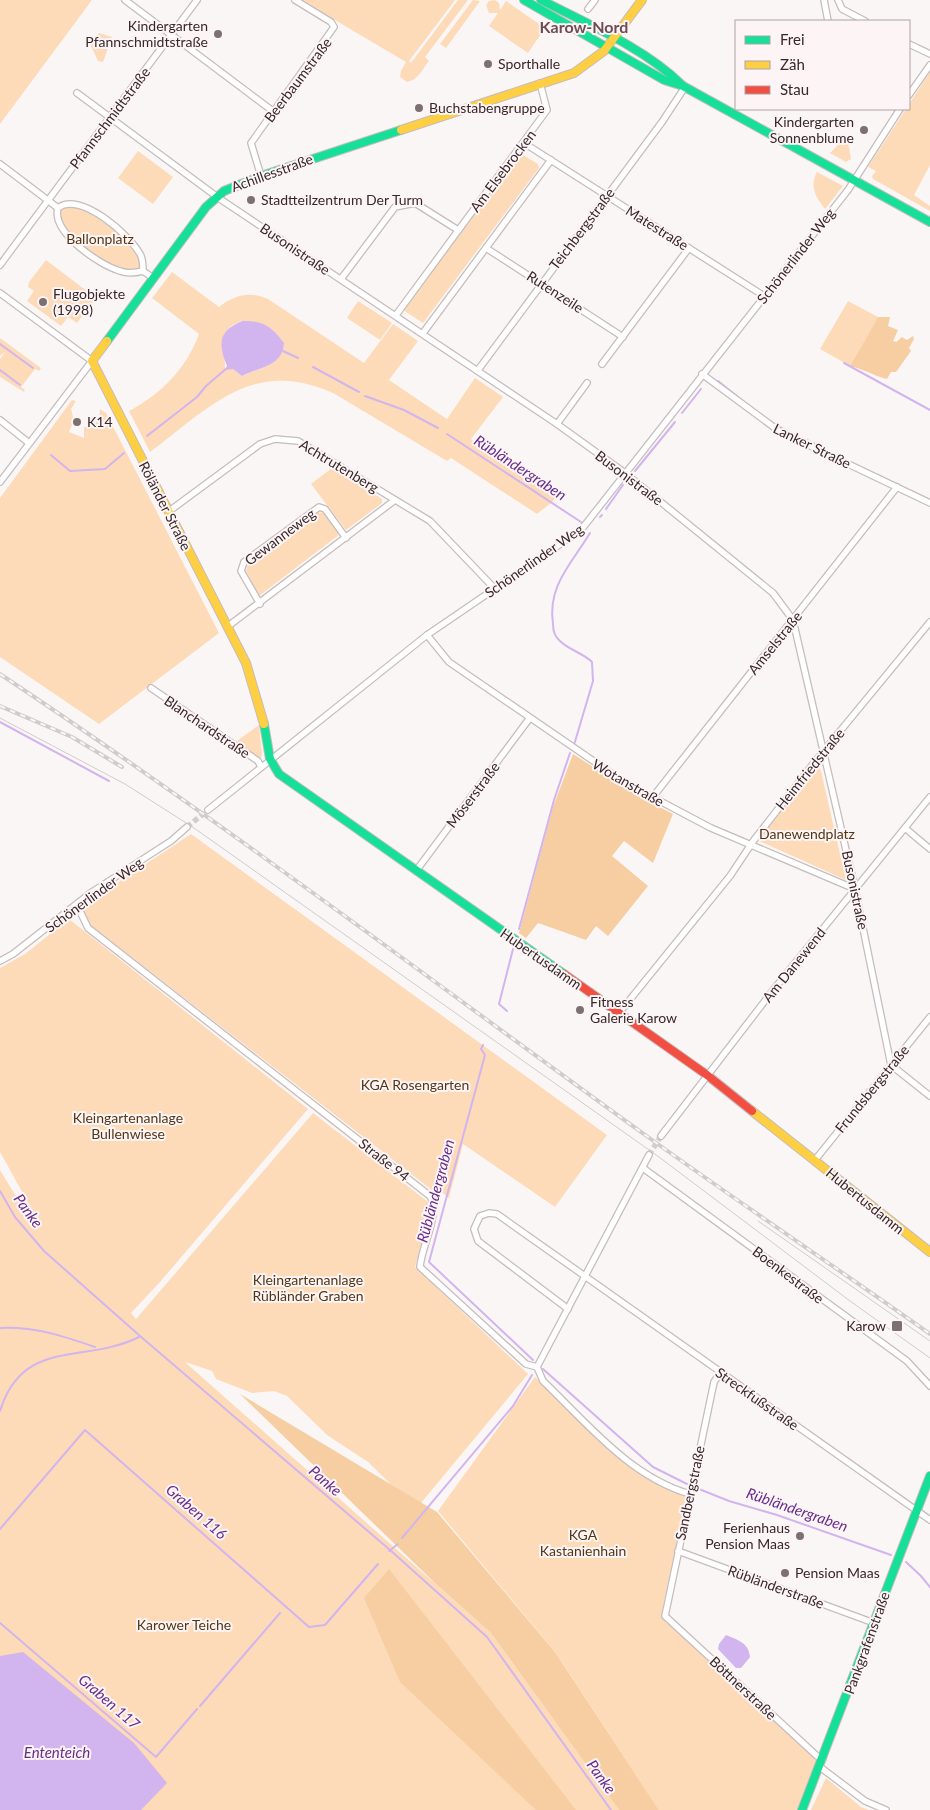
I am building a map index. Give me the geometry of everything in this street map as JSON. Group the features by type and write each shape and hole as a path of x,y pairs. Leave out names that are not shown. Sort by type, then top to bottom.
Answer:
{"street":[{"path":"125,0 274,112"},
{"name":"Pfannschmidtstraße","path":"0,265 197,0"},
{"name":"Beerbaumstraße","path":"261,176 251,143 334,28 331,22 295,0"},
{"path":"524,0 664,80 684,87 930,222"},
{"path":"541,0 614,38 671,74 684,87"},
{"path":"588,9 595,0"},
{"name":"Achillesstraße","path":"0,482 216,196 238,184 587,66 614,38 642,0"},
{"path":"824,0 828,20"},
{"path":"838,0 842,9 863,20"},
{"path":"910,44 930,54"},
{"path":"910,95 930,65"},
{"name":"Am Elsebrocken","path":"396,315 547,110 540,83"},
{"name":"Teichbergstraße","path":"478,370 667,114 684,87"},
{"name":"Busonistraße","path":"77,93 216,196 557,424 625,474 773,592 793,620 855,889 891,1065"},
{"name":"Schönerlinder Weg","path":"208,810 428,635 581,530 855,181 899,110"},
{"name":"Matestraße","path":"524,143 764,296"},
{"path":"422,333 551,160"},
{"path":"0,164 58,208"},
{"path":"58,208 68,203 78,205 114,225 136,247 141,256 143,272"},
{"path":"341,279 395,207 415,203 458,230"},
{"path":"58,208 58,220 62,228 90,255 119,271 127,273 143,272 153,278"},
{"name":"Rutenzeile","path":"486,248 623,337"},
{"path":"602,364 689,248"},
{"name":"Röländer Straße","path":"0,293 92,361 256,688 264,719 270,759"},
{"name":"Lanker Straße","path":"702,374 779,431 930,503"},
{"path":"557,424 587,383"},
{"path":"0,420 30,442"},
{"name":"Achtrutenberg","path":"168,512 260,444 288,439 307,444 430,521 495,588"},
{"name":"Amselstraße","path":"652,798 897,487"},
{"path":"227,627 260,604 395,500"},
{"name":"Gewanneweg","path":"260,604 241,570 244,562 319,507 325,509 346,538"},
{"name":"Heimfriedstraße","path":"619,1013 730,876 750,845 930,622"},
{"name":"Wotanstraße","path":"428,635 449,662 529,720 652,798 710,828 855,889"},
{"name":"Blanchardstraße","path":"151,688 258,761 261,768"},
{"name":"Möserstraße","path":"416,871 529,720"},
{"name":"Hubertusdamm","path":"270,759 275,770 286,781 707,1075 930,1252"},
{"name":"Am Danewend","path":"661,1136 707,1075 930,797"},
{"name":"Schönerlinder Weg","path":"0,961 13,954 77,906 92,892 171,841 187,827"},
{"path":"905,828 930,849"},
{"name":"Straße 94","path":"77,906 88,928 430,1196 434,1203 433,1213 420,1267 526,1364 537,1366"},
{"name":"Frundsbergstraße","path":"815,1160 930,1017"},
{"path":"891,1065 930,1096"},
{"path":"649,1155 537,1366 543,1381 634,1467 659,1482 690,1494"},
{"name":"Boenkestraße","path":"643,1168 907,1361 930,1386"},
{"name":"Streckfußstraße","path":"568,1309 478,1242 474,1233 477,1220 485,1214 497,1214 930,1520"},
{"name":"Sandbergstraße","path":"664,1616 714,1382 720,1373"},
{"name":"Pankgrafenstraße","path":"802,1810 930,1476"},
{"name":"Rübländerstraße","path":"678,1551 874,1623"},
{"name":"Böttnerstraße","path":"664,1616 817,1756 823,1759"},
{"path":"820,1767 865,1801 886,1810"}],"green space":[{"path":"0,0 92,0 0,124"},
{"path":"301,0 455,0 409,61 411,63 458,0 468,0 425,57 429,61 420,74 415,79 407,82 400,77 406,62"},
{"path":"473,0 480,1 446,48 440,44"},
{"path":"495,0 499,3 500,10 506,1 545,28 528,53 489,26 498,13 489,13 486,5 489,1"},
{"path":"99,33 112,37 103,62 98,61 90,44"},
{"path":"930,72 930,165 914,195 930,206 930,211 873,179 872,176 876,171 868,167 905,110 910,110 910,102"},
{"path":"848,141 851,159 846,162 830,153 839,144"},
{"path":"138,151 173,177 153,204 118,178"},
{"path":"523,155 538,164 539,168 423,323 403,310 519,156"},
{"path":"817,172 843,186 825,209 815,192 814,182"},
{"name":"Ballonplatz","path":"68,206 77,208 101,220 125,238 134,248 139,259 139,268 131,270 120,269 96,257 74,239 61,222 60,217 60,211"},
{"path":"46,260 96,298 77,323 68,317 61,326 27,301 34,291 28,287 29,282"},
{"path":"172,272 219,307 236,297 255,295 268,299 364,363 393,324 418,341 389,380 447,419 475,378 503,397 471,439 557,496 537,514 451,458 447,461 333,393 305,383 279,381 256,384 234,392 213,404 150,452 129,411 152,397 171,379 194,347 199,334 152,298","holes":["241,321 260,323 271,329 284,343 283,350 275,361 242,376 233,369 225,369 224,334 231,326"]},
{"path":"358,301 392,323 380,340 347,318"},
{"path":"848,301 878,317 850,366 820,349"},
{"path":"0,338 41,368 39,371 35,369 21,387 25,390 24,392 0,377 0,359 5,352 0,356"},
{"path":"72,400 76,401 71,409 74,420 69,432 84,438 84,427 91,427 98,421 104,426 104,422 99,420 100,409 106,413 219,633 99,724 0,657 0,498"},
{"path":"332,468 382,499 382,503 346,530 311,484"},
{"path":"317,512 324,513 340,534 259,596 246,571 248,563"},
{"path":"259,725 262,755 260,760 237,744 238,740"},
{"name":"Danewendplatz","path":"818,762 821,771 846,880 757,840"},
{"name":"KGA Rosengarten","path":"191,834 607,1135 555,1207 463,1144 449,1198 436,1188 433,1191 89,924 81,907"},
{"path":"69,919 308,1109 160,1282 131,1313 136,1319 313,1113 432,1205 415,1267 528,1374 416,1509 368,1462 327,1435 287,1396 274,1391 252,1393 216,1379 212,1371 185,1362 491,1633 619,1810 0,1810 0,1170 34,1226 36,1217 0,1152 0,968 25,954"},
{"name":"KGA Kastanienhain","path":"535,1377 623,1462 659,1484 686,1497 661,1616 818,1762 799,1810 659,1810 556,1653 438,1511"},
{"path":"826,1778 861,1807 869,1810 811,1810"}],"shaded area":[{"path":"878,317 890,317 888,326 898,330 893,341 896,342 902,337 907,340 913,336 914,339 909,348 911,351 896,372 891,372 887,379 850,366"},
{"path":"573,754 640,797 673,814 653,863 624,841 612,856 648,886 608,936 596,926 586,940 538,923 526,938 519,933 553,807"},
{"path":"240,1394 437,1512 555,1652 659,1810 619,1810 491,1633 437,1585"},
{"path":"389,1569 576,1810 536,1810 400,1682 364,1598"}],"water":[{"path":"242,321 266,325 284,343 280,357 275,361 242,376 233,369 225,370 227,366 221,345 224,334 228,329"},
{"path":"726,1635 748,1648 750,1657 741,1668 736,1668 718,1649 719,1644"},
{"name":"Ententeich","path":"23,1652 134,1743 167,1783 141,1810 0,1810 0,1656"}],"waterway":[{"path":"0,344 33,368"},
{"path":"283,351 298,358"},
{"path":"844,363 930,410"},
{"path":"313,367 359,392"},
{"path":"147,436 197,397 206,386 227,368"},
{"path":"0,370 20,385"},
{"path":"718,381 743,401"},
{"path":"682,413 701,389"},
{"name":"Rübländergraben","path":"365,396 404,410 438,428"},
{"path":"635,471 675,422"},
{"path":"775,425 798,436"},
{"name":"Rübländergraben","path":"447,434 581,522"},
{"path":"807,440 817,445"},
{"path":"51,455 70,471 105,469 124,453"},
{"path":"606,509 623,485"},
{"name":"Rübländergraben","path":"574,745 593,681 592,662 557,638 553,629 552,610 557,586 590,533"},
{"path":"0,722 109,781"},
{"name":"Rübländergraben","path":"519,929 554,800 570,753"},
{"name":"Rübländergraben","path":"507,1011 499,1004 513,949"},
{"name":"Rübländergraben","path":"483,1045 481,1049 485,1055 429,1262 533,1360"},
{"name":"Panke","path":"0,1191 15,1217 44,1251 140,1336 390,1550 487,1637 611,1810"},
{"path":"0,1328 37,1330 95,1347"},
{"path":"0,1411 10,1388 24,1372 40,1362 58,1356 119,1345 139,1337"},
{"name":"Rübländergraben","path":"543,1369 653,1467 687,1484"},
{"name":"Rübländergraben","path":"402,1538 513,1406 532,1375"},
{"name":"Graben 116","path":"0,1529 85,1430 309,1627 325,1625 378,1564"},
{"name":"Rübländergraben","path":"694,1487 729,1501 777,1515 891,1555"},
{"name":"Rübländergraben","path":"389,1551 398,1544"},
{"name":"Rübländergraben","path":"906,1562 930,1587"},
{"name":"Graben 117","path":"200,1706 280,1613"},
{"name":"Graben 117","path":"0,1623 156,1757 197,1709"}],"tunnel":[{"path":"187,827 208,810"},
{"path":"649,1155 661,1136"}],"tram line":[{"path":"0,718 125,784 194,828 659,1157 850,1301 930,1358"},
{"path":"758,1221 930,1341"}],"railway":[{"path":"0,674 326,902 718,1187 930,1334"},
{"path":"0,706 72,737 122,767"}],"traffic: fast":[{"path":"524,0 664,80 683,86 930,222"},
{"path":"541,0 633,48 682,85"},
{"path":"107,341 206,207 224,191 261,176 401,130"},
{"path":"264,724 270,759 279,774 564,974"},
{"path":"802,1810 930,1476"}],"traffic: slow":[{"path":"401,130 574,73 604,51 642,0"},
{"path":"107,341 92,361 246,663 264,724"},
{"path":"752,1111 930,1252"}],"traffic: jam":[{"path":"564,974 707,1075 752,1111"}],"place":[{"name":"Kindergarten Pfannschmidtstraße","path":"218,34"},
{"name":"Sporthalle","path":"488,64"},
{"name":"Buchstabengruppe","path":"419,108"},
{"name":"Kindergarten Sonnenblume","path":"864,130"},
{"name":"Stadtteilzentrum Der Turm","path":"251,200"},
{"name":"Flugobjekte (1998)","path":"43,302"},
{"name":"K14","path":"77,422"},
{"name":"Fitness Galerie Karow","path":"580,1010"},
{"name":"Karow","path":"897,1326"},
{"name":"Ferienhaus Pension Maas","path":"800,1536"},
{"name":"Pension Maas","path":"785,1573"}],"district":[{"name":"Karow-Nord","path":"584,27"}],"park label":[{"name":"Kleingartenanlage Bullenwiese","path":"128,1126"},
{"name":"Kleingartenanlage Rübländer Graben","path":"308,1288"},
{"name":"Karower Teiche","path":"184,1625"}]}
